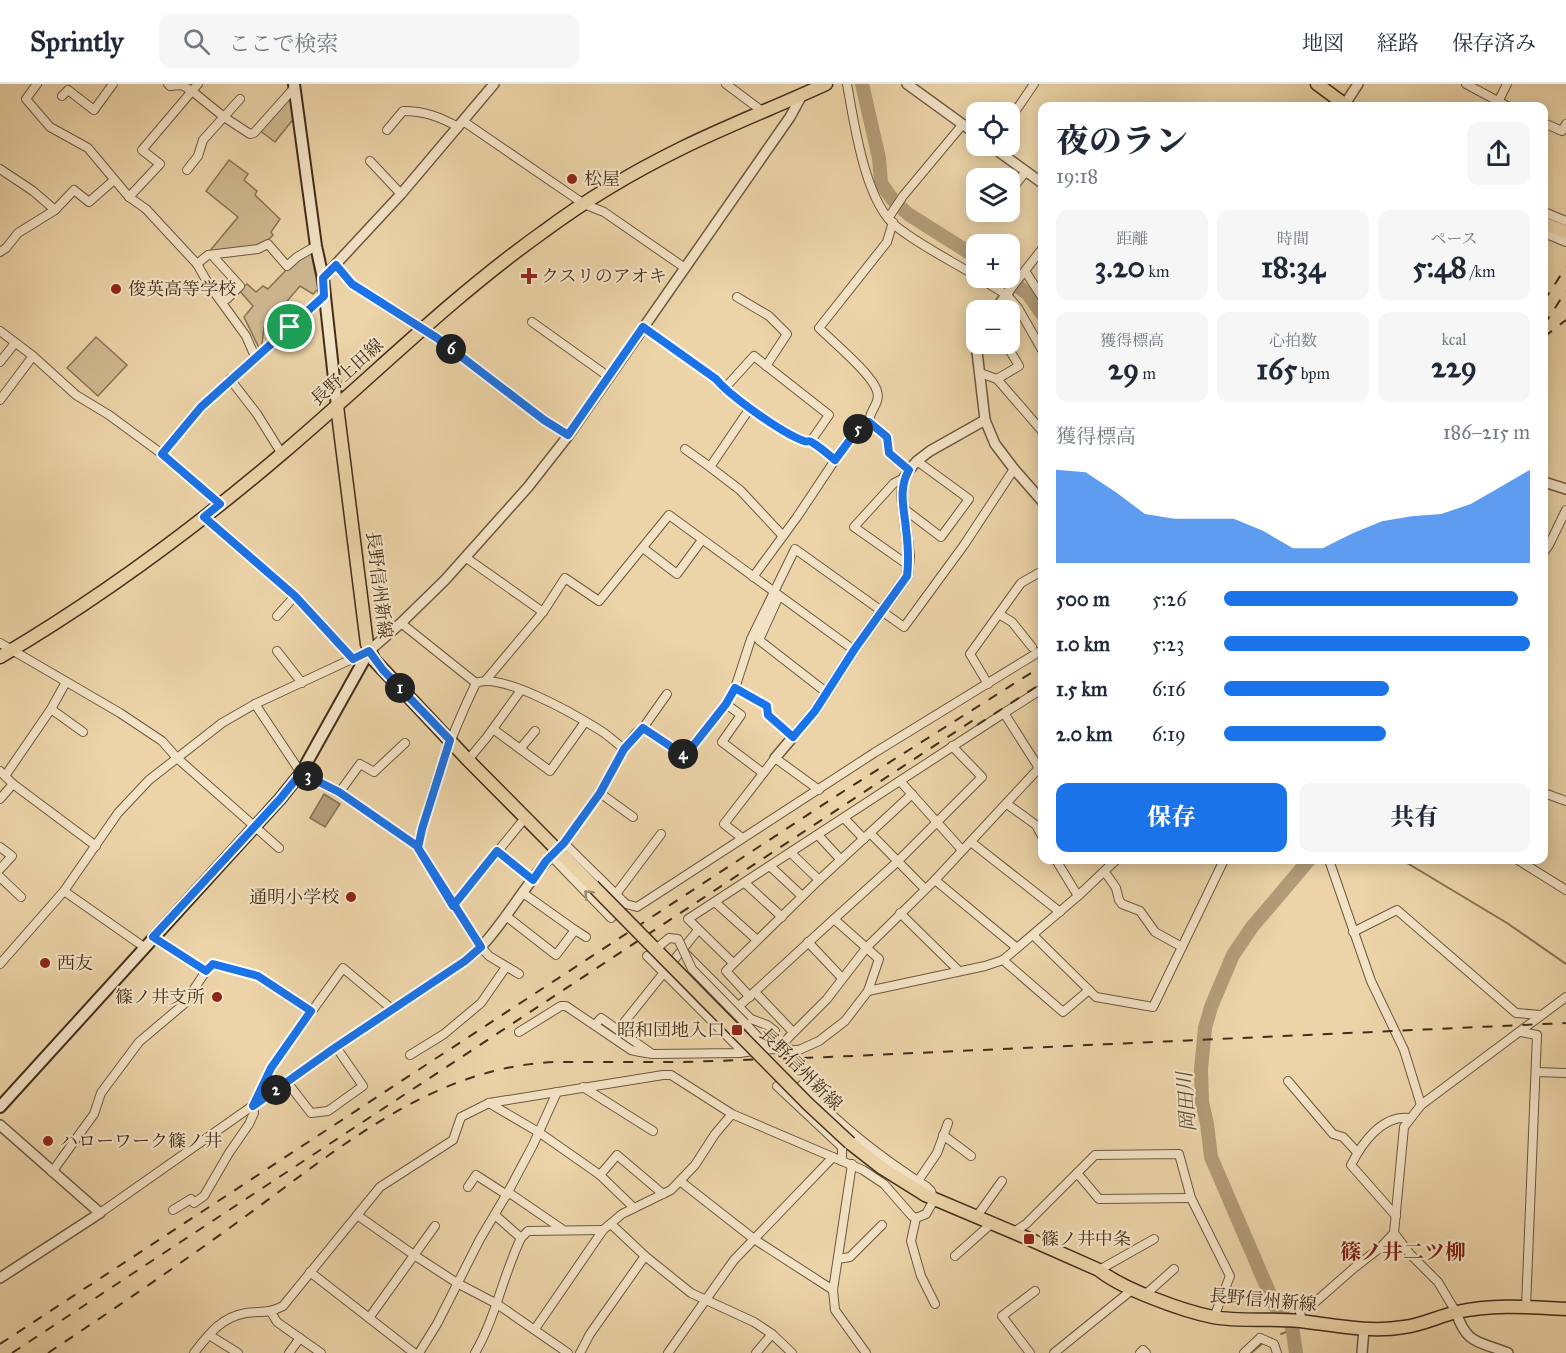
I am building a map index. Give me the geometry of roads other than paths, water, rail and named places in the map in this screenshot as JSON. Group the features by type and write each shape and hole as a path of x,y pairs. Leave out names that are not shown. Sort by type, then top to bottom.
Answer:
{"main road":[{"name":"長野上田線","path":"6,654 104,591 204,517 282,454 422,330 514,253 584,204 623,179 681,148 826,84"},
{"path":"1317,84 1342,102"},
{"path":"294,86 316,246 323,278 337,406"},
{"path":"1548,225 1566,232"},
{"name":"長野信州新線","path":"337,406 369,651 383,670 593,886 652,952 850,1143 899,1179 934,1200 977,1216 1100,1270 1109,1278 1133,1289 1214,1317 1275,1319 1364,1329 1404,1327 1456,1312 1486,1307 1526,1306 1566,1309"},
{"path":"0,1107 301,773 369,651"}],"street":[{"path":"37,84 26,99 51,127 88,148 129,197 146,209 197,264 209,285 246,336 256,359"},
{"path":"62,96 68,90 94,110 113,84"},
{"path":"168,84 182,86 192,91 224,117 250,134 254,133 294,86"},
{"path":"129,197 160,164 142,150 198,84"},
{"path":"726,84 762,111"},
{"path":"847,84 868,180 884,211 895,226 966,270"},
{"path":"908,84 966,126"},
{"path":"1020,104 1034,84"},
{"path":"1348,102 1358,84"},
{"path":"1466,84 1498,102 1507,84"},
{"path":"323,278 401,194 490,85"},
{"path":"0,964 64,891 118,813 149,780 222,723 255,704 369,651 401,623 465,557 528,487 568,435 790,117 802,95"},
{"path":"187,170 198,156 203,140 240,99"},
{"path":"387,130 404,111 437,115 460,124 584,204 604,212 685,268"},
{"path":"869,422 869,414 877,403 877,391 868,376 819,328 887,242 891,220 903,195 963,124"},
{"path":"1548,125 1562,131 1566,124"},
{"path":"1005,156 1038,180"},
{"path":"370,161 401,194"},
{"path":"0,169 33,191 55,210"},
{"path":"1020,179 1026,171"},
{"path":"2,248 18,233 55,210 74,190 89,202 114,180"},
{"path":"1548,213 1566,220"},
{"path":"1548,235 1566,242"},
{"path":"197,264 208,255 258,249 268,244 287,266 316,246"},
{"path":"1003,300 1038,254"},
{"path":"212,255 240,286 227,299"},
{"path":"336,265 352,284 437,338 544,420 568,435"},
{"path":"1023,273 1038,292"},
{"path":"999,288 1008,293 1038,343"},
{"path":"162,454 201,407 324,296"},
{"path":"737,297 769,316 787,334 766,366"},
{"path":"532,322 609,377"},
{"path":"643,327 716,379 724,389 750,408 783,430 804,441 811,441 835,460"},
{"path":"0,331 33,356 76,395 109,415 162,454 220,504"},
{"path":"0,362 15,343"},
{"path":"977,354 985,420 995,444 1038,496"},
{"path":"997,379 1019,366 1012,354"},
{"path":"0,400 33,356"},
{"path":"724,389 754,356 829,415 811,441"},
{"path":"980,373 997,379 1038,426"},
{"path":"230,379 257,414 282,454"},
{"path":"710,467 750,408"},
{"path":"908,565 854,527 917,461 948,439 985,420"},
{"path":"753,577 858,429 869,422"},
{"path":"869,422 887,437 889,453 907,474"},
{"path":"685,449 740,490 783,536"},
{"path":"903,508 941,537 969,500 917,461"},
{"path":"826,692 759,640 795,549 904,627 964,545 1014,469"},
{"path":"742,838 723,824 815,711 854,650 907,576 902,495 907,474"},
{"path":"1548,483 1566,489"},
{"path":"1548,546 1566,510"},
{"path":"486,680 543,612 565,578 599,601 669,515 854,650"},
{"path":"204,517 295,596 353,659"},
{"path":"643,548 676,574 702,540"},
{"path":"465,557 543,612"},
{"path":"988,684 970,654 1021,584 1038,573"},
{"path":"643,728 685,756 726,704 735,688 748,645 776,593"},
{"path":"277,616 295,596"},
{"path":"999,614 1012,622 1032,647"},
{"path":"401,623 476,683"},
{"path":"0,643 6,654 66,682 162,741 177,758 279,848"},
{"path":"277,651 302,683"},
{"path":"557,850 626,904 632,907 640,905 874,753 1038,653"},
{"path":"418,848 424,821 450,740 476,683 486,680 510,685 599,729 624,749"},
{"path":"66,682 51,709 3,773 13,784 96,846"},
{"path":"735,688 767,706 768,715 793,737"},
{"path":"468,760 521,690"},
{"path":"733,963 688,919 716,903 1038,692"},
{"path":"0,1278 100,1213 336,1047 465,961 481,947 600,793 624,749 643,728 667,694"},
{"path":"255,704 301,773 339,792 393,828 418,848 481,947 489,956 519,974"},
{"path":"726,704 741,715 722,742 763,773"},
{"path":"51,709 83,732"},
{"path":"1004,713 1038,766"},
{"path":"493,729 550,771 585,722"},
{"path":"520,749 535,731"},
{"path":"339,792 360,764 374,772 405,743"},
{"path":"738,1007 897,862 982,777 952,746"},
{"path":"775,758 819,790"},
{"path":"779,1050 793,1032 827,999 867,947 971,842 1038,769"},
{"path":"900,781 962,850"},
{"path":"0,799 13,784"},
{"path":"600,793 633,817"},
{"path":"793,1032 726,971 802,896 912,794"},
{"path":"1548,795 1566,801"},
{"path":"1007,804 1038,829"},
{"path":"453,906 525,818"},
{"path":"844,818 897,862 925,889"},
{"path":"616,894 661,834"},
{"path":"818,835 841,860"},
{"path":"971,842 1060,912"},
{"path":"0,847 12,856 0,869"},
{"path":"557,850 611,918 626,904"},
{"path":"497,851 533,880"},
{"path":"791,853 819,880"},
{"path":"1058,864 1078,896"},
{"path":"868,991 986,966 1003,960 1112,864"},
{"path":"1033,935 1096,997 1154,1007 1222,864"},
{"path":"1330,864 1383,1010 1404,1050 1421,1105"},
{"path":"1525,864 1566,889"},
{"path":"771,867 802,896"},
{"path":"1105,872 1116,888 1122,904 1140,911 1155,932 1182,947"},
{"path":"0,877 21,897"},
{"path":"934,880 1017,948"},
{"path":"745,883 782,916"},
{"path":"64,891 144,947"},
{"path":"524,893 586,937"},
{"path":"716,903 758,940"},
{"path":"1353,932 1397,910 1516,1013 1541,1015"},
{"path":"900,914 959,971"},
{"path":"507,916 556,954 575,930"},
{"path":"519,1032 561,1006 566,1006 631,1050 652,1054 740,1053 769,1049 799,1050 819,1041 845,1020 868,991 879,959 834,919"},
{"path":"618,1030 698,930"},
{"path":"153,937 206,971"},
{"path":"740,1053 737,1046 663,972 652,952 669,938 678,939 692,969 769,1049"},
{"path":"808,942 842,978"},
{"path":"681,950 751,1019 767,1025 774,1031 774,1038 769,1049"},
{"path":"1003,960 1063,1012 1089,990"},
{"path":"52,1173 94,1114 101,1093 139,1042 184,1004 213,964 258,976 311,1011"},
{"path":"173,1210 191,1199 194,1203 204,1196 249,1124 254,1113 253,1106 271,1068 343,968 393,1010"},
{"path":"410,1055 444,1034 481,1003 506,968"},
{"path":"1300,1321 1302,1304 1313,1304 1353,1268 1381,1247 1394,1233 1404,1127 1409,1119 1421,1105 1566,997"},
{"path":"595,1025 601,1018 652,1054"},
{"path":"1521,1032 1537,1035 1526,1306"},
{"path":"740,1053 755,1034"},
{"path":"287,1082 311,1113 328,1111 363,1086 336,1047"},
{"path":"1536,1072 1566,1073"},
{"path":"194,1353 221,1321 244,1314 271,1312 283,1306 381,1187 453,1140 461,1117 489,1103 671,1075 732,1114 852,1164 874,1176 916,1218"},
{"path":"1288,1081 1333,1134 1343,1137 1357,1152"},
{"path":"789,1097 802,1085 852,1134 931,1191 934,1200 926,1214 916,1218"},
{"path":"777,1086 842,1148 842,1161"},
{"path":"583,1087 653,1131"},
{"path":"419,1353 540,1133 557,1092"},
{"path":"489,1103 540,1133 600,1175 634,1208"},
{"path":"535,1329 603,1230 622,1214 671,1190 695,1165 715,1134 732,1114"},
{"path":"1396,1216 1351,1165 1357,1152 1380,1126 1397,1117 1409,1119"},
{"path":"918,1181 937,1154 948,1123"},
{"path":"0,1125 100,1213"},
{"path":"944,1135 971,1156"},
{"path":"1014,1232 1026,1224 1095,1155 1179,1154 1191,1198 1230,1276 1214,1317"},
{"path":"600,1175 617,1155 663,1194"},
{"path":"668,1353 734,1260 833,1157"},
{"path":"852,1164 833,1290 835,1310 866,1353"},
{"path":"1077,1173 1099,1199 1191,1198"},
{"path":"468,1187 477,1175 562,1229"},
{"path":"680,1181 754,1239 833,1290"},
{"path":"977,1216 1002,1181"},
{"path":"357,1215 414,1255 457,1283 497,1304 568,1353"},
{"path":"495,1215 521,1238"},
{"path":"916,1218 911,1241 921,1276 935,1304"},
{"path":"955,1256 992,1223"},
{"path":"611,1224 645,1256 691,1293 753,1322 772,1334 792,1353"},
{"path":"838,1259 850,1257 882,1225"},
{"path":"369,1318 435,1226"},
{"path":"475,1353 485,1336 513,1256 521,1238 528,1231 603,1230"},
{"path":"1394,1233 1410,1254 1438,1282 1456,1312 1460,1326 1471,1340 1508,1353"},
{"path":"1100,1270 1154,1239"},
{"path":"580,1353 590,1334 645,1256"},
{"path":"1146,1294 1174,1269"},
{"path":"310,1272 414,1353"},
{"path":"1054,1353 1133,1289"},
{"path":"1030,1353 1002,1316 1035,1291"},
{"path":"271,1312 277,1322 321,1353"},
{"path":"1256,1320 1260,1338"},
{"path":"1362,1353 1364,1329"},
{"path":"756,1353 772,1334"},
{"path":"209,1335 238,1353"},
{"path":"289,1353 300,1338"},
{"path":"1244,1353 1260,1338"},
{"path":"1260,1338 1274,1344 1277,1353"},
{"path":"1140,1353 1143,1350 1146,1353"}],"waterway":[{"name":"岡田川","path":"862,84 879,158 881,183 893,200 908,214 966,251"},
{"name":"岡田川","path":"1020,288 1028,294 1038,308"},
{"name":"岡田川","path":"1296,1353 1292,1326 1275,1306 1211,1157 1202,1102 1201,1069 1205,1028 1211,1007 1233,955 1252,927 1306,864"},
{"path":"1409,864 1507,923 1566,964"},
{"path":"1281,1334 1286,1332 1295,1341"},
{"path":"1251,1353 1263,1343"}],"tunnel":[{"path":"1033,648 1038,655"}],"railway":[{"path":"1548,295 1566,267"},
{"path":"1548,319 1566,291"},
{"path":"1548,334 1566,320"},
{"path":"0,1344 844,791 1038,669"},
{"path":"977,725 1038,686"},
{"path":"12,1353 981,715"},
{"path":"48,1353 165,1274 308,1170 383,1119 464,1080 507,1068 553,1062 684,1062 829,1057 1566,1023"}],"place":[{"name":"松屋","path":"572,179"},
{"name":"クスリのアオキ","path":"529,276"},
{"name":"俊英高等学校","path":"116,289"},
{"name":"通明小学校","path":"351,897"},
{"name":"西友","path":"45,963"},
{"name":"篠ノ井支所","path":"217,997"},
{"name":"昭和団地入口","path":"737,1030"},
{"name":"ハローワーク篠ノ井","path":"48,1141"},
{"name":"篠ノ井中条","path":"1029,1239"}],"district":[{"name":"篠ノ井二ツ柳","path":"1403,1252"}]}
